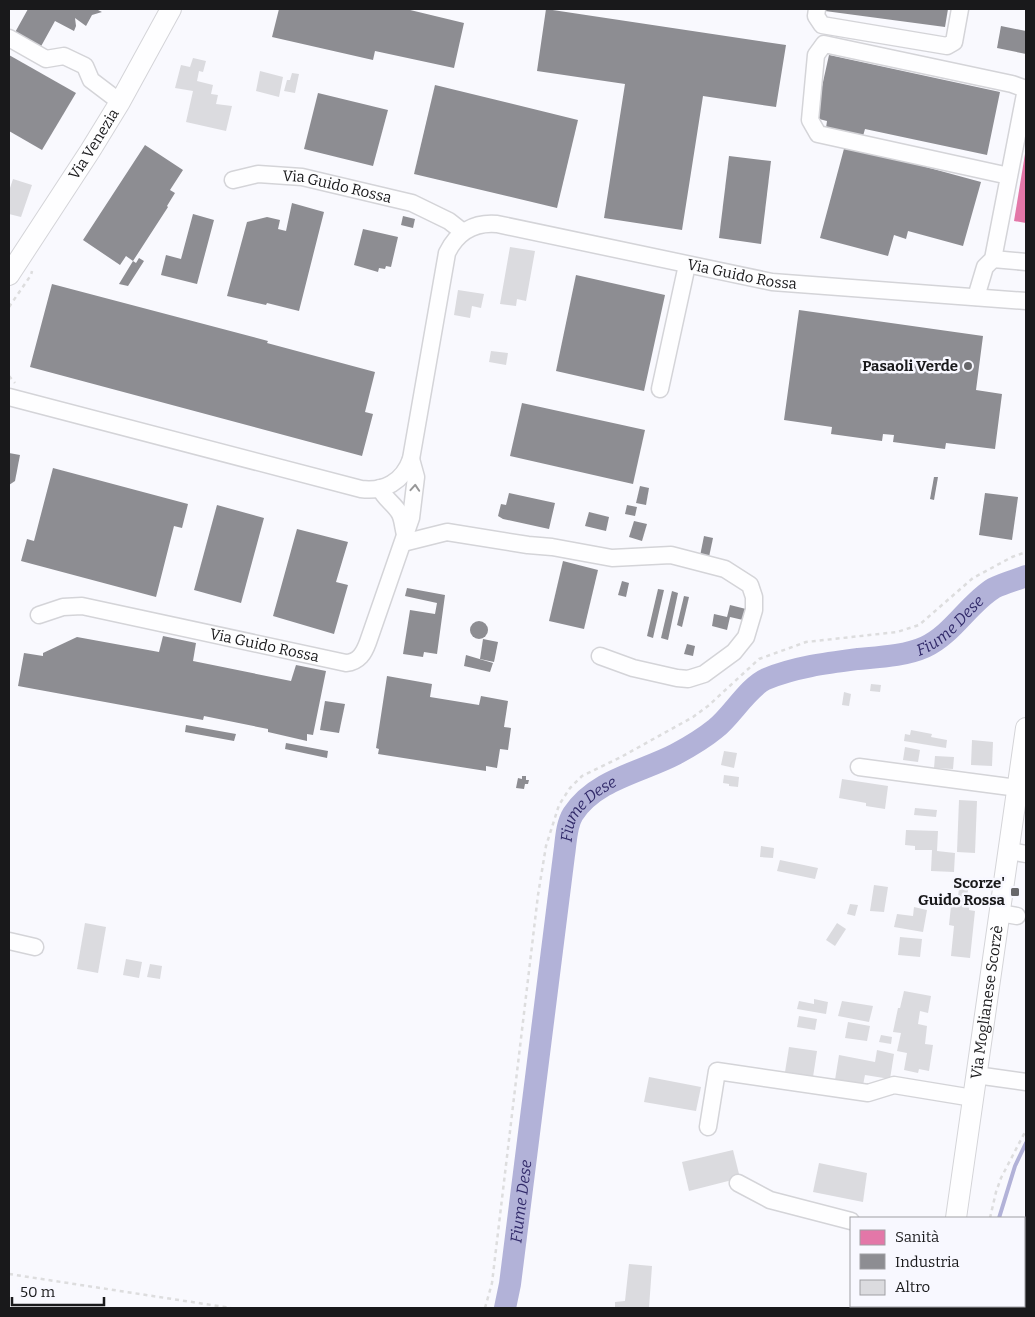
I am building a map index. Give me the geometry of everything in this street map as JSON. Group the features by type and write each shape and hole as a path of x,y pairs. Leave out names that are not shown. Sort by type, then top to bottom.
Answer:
{"main road":[{"name":"Via Venezia","path":"9,275 120,102 170,9"},
{"name":"Via Moglianese Scorzè","path":"956,1217 976,1075 1008,914 1017,852 1020,813 1018,788 1026,728"}],"street":[{"path":"817,9 816,16 822,25 946,46 954,42 960,9"},
{"path":"9,38 46,60 64,56 85,66 91,80 120,102"},
{"path":"976,297 986,267 993,259 1026,89 1012,84 824,44 816,56 810,120 818,134 1009,176"},
{"name":"Via Guido Rossa","path":"233,180 258,174 302,176 412,203 449,221 462,232"},
{"name":"Via Guido Rossa","path":"385,487 404,473 411,459 445,262 451,245 462,232 479,224 497,224 772,282 1026,301"},
{"path":"993,259 1026,262"},
{"path":"660,389 687,265"},
{"path":"11,396 361,488 374,490 385,487"},
{"name":"Via Guido Rossa","path":"39,615 63,607 82,606 350,663 356,661 364,654 411,518 416,477 411,459"},
{"path":"385,487 406,507 411,518"},
{"path":"385,487 383,496 400,515 404,539 447,532 552,547 612,558 671,555 724,569 750,585 754,597 754,610 746,637 734,652 704,674 688,679 677,678 633,668 600,656"},
{"path":"859,767 1018,788"},
{"path":"9,941 35,947"},
{"path":"708,1127 717,1071 868,1093 894,1085 973,1098"},
{"path":"976,1075 1026,1082"},
{"path":"738,1183 770,1200 850,1221"}],"path":[{"path":"485,1308 492,1283 525,1000 546,846 558,805 570,788 582,776 621,757 693,717 708,706 759,659 806,642 897,632 919,625 973,578 1012,557 1026,552"},
{"path":"990,1217 1001,1178 1026,1130"},
{"path":"9,1274 231,1308"}],"building: Sanità":[{"path":"1026,154 1026,223 1014,221"}],"building: Industria":[{"path":"28,9 96,9 102,12 92,15 86,26 75,18 76,26 74,31 55,21 39,50 13,36"},
{"path":"279,9 406,9 464,23 454,68 375,51 373,60 272,37"},
{"path":"546,9 786,45 776,107 703,96 682,230 604,218 625,84 537,71"},
{"path":"825,9 948,9 945,27 825,11"},
{"path":"1001,26 1026,31 1026,54 997,48"},
{"path":"9,55 76,93 42,150 9,131"},
{"path":"829,55 1000,92 987,155 865,129 863,136 826,128 827,121 815,118"},
{"path":"435,85 578,120 557,208 414,174"},
{"path":"318,93 388,110 373,166 304,149"},
{"path":"145,145 183,170 170,190 175,193 168,207 133,261 126,256 120,265 83,240"},
{"path":"845,145 981,182 963,246 908,231 906,239 894,235 888,256 820,238"},
{"path":"729,156 771,161 761,244 719,238"},
{"path":"292,203 324,212 299,311 227,296 247,222 267,217 280,220 278,229 286,231"},
{"path":"193,214 214,220 197,284 161,275 166,255 181,259"},
{"path":"403,216 415,219 413,228 401,225"},
{"path":"363,229 398,237 391,267 379,268 378,272 354,265"},
{"path":"139,258 144,261 128,286 119,284 133,261 136,263"},
{"path":"576,275 665,295 644,391 556,371"},
{"path":"52,284 268,341 267,343 375,372 365,412 373,414 362,456 30,367"},
{"path":"799,310 983,336 976,390 1002,394 995,449 946,443 945,449 893,442 894,435 883,434 882,441 831,434 832,427 784,420"},
{"path":"522,403 645,430 633,484 510,456"},
{"path":"9,453 20,455 15,481 9,485"},
{"path":"53,468 188,504 182,528 174,526 156,597 21,561 27,539 34,541"},
{"path":"934,477 938,477 934,500 930,499"},
{"path":"640,486 649,488 646,505 636,503"},
{"path":"509,493 555,503 549,529 503,519 498,516 501,504 506,505"},
{"path":"985,493 1018,497 1012,540 979,535"},
{"path":"217,505 264,518 241,603 194,590"},
{"path":"627,505 637,507 635,516 625,514"},
{"path":"589,512 609,517 606,531 585,526"},
{"path":"634,521 647,524 642,541 629,537"},
{"path":"297,529 348,542 336,582 348,585 334,634 273,616"},
{"path":"704,536 713,538 709,557 700,556"},
{"path":"563,561 598,570 584,629 549,621"},
{"path":"622,581 629,583 626,597 618,595"},
{"path":"407,588 445,595 437,654 424,652 423,657 403,654 410,610 435,614 437,603 405,596"},
{"path":"658,589 664,590 653,638 647,636"},
{"path":"672,591 678,593 668,640 661,638"},
{"path":"684,596 689,597 682,627 677,625"},
{"path":"730,605 746,609 743,620 730,617 727,630 712,626 714,614 727,617"},
{"path":"479,621 485,624 488,630 485,636 479,639 473,636 470,630 473,624"},
{"path":"163,636 196,643 193,661 291,681 296,665 326,671 313,735 307,734 307,741 268,732 268,729 204,716 203,720 18,686 24,653 43,656 43,653 77,637 159,652"},
{"path":"483,639 498,642 494,662 480,659"},
{"path":"687,644 695,646 693,656 684,654"},
{"path":"466,655 493,663 490,672 464,666"},
{"path":"387,676 432,684 430,697 479,705 481,696 508,701 504,727 511,728 508,750 500,749 497,768 486,766 486,771 378,754 379,749 376,748"},
{"path":"325,701 345,704 339,733 320,730"},
{"path":"186,725 236,734 234,741 185,732"},
{"path":"286,743 328,751 327,758 285,749"},
{"path":"522,776 526,776 526,780 529,780 528,784 525,784 524,789 516,788 518,778 522,779"}],"building: Altro":[{"path":"193,58 206,61 203,72 199,71 197,81 213,85 211,94 218,95 216,104 232,106 226,131 186,122 193,91 175,88 181,65 190,67"},
{"path":"260,71 283,77 279,97 256,91"},
{"path":"292,73 299,74 295,93 284,91 287,80 290,80"},
{"path":"13,179 32,185 21,217 9,214 9,191"},
{"path":"510,247 535,251 526,301 517,299 516,306 500,304"},
{"path":"458,290 484,294 481,308 472,306 470,318 454,315"},
{"path":"491,351 508,353 506,365 489,362"},
{"path":"871,684 881,685 880,692 870,691"},
{"path":"844,692 851,694 849,706 842,705"},
{"path":"911,730 932,734 931,737 947,740 946,748 904,741 905,734 910,735"},
{"path":"972,740 993,742 992,766 971,765"},
{"path":"905,747 920,750 918,762 903,760"},
{"path":"724,751 737,753 734,768 721,765"},
{"path":"935,756 954,757 953,769 934,768"},
{"path":"724,775 739,777 738,787 723,783"},
{"path":"842,779 888,786 885,809 866,806 866,803 839,798"},
{"path":"959,800 977,801 975,853 957,852"},
{"path":"915,808 937,810 936,817 914,815"},
{"path":"906,830 938,831 937,851 955,853 954,872 931,871 932,850 915,850 915,846 905,845"},
{"path":"761,846 774,848 773,858 760,857"},
{"path":"780,860 818,868 815,879 777,871"},
{"path":"874,885 888,887 884,912 870,911"},
{"path":"959,889 968,890 967,898 958,896"},
{"path":"958,898 970,899 969,910 975,911 970,958 951,956 954,926 949,925 951,906 957,907"},
{"path":"850,904 858,905 855,916 847,914"},
{"path":"914,907 927,910 923,932 894,927 897,914 913,916"},
{"path":"85,923 106,927 98,973 77,969"},
{"path":"837,923 846,929 835,946 826,940"},
{"path":"900,937 922,939 920,957 898,955"},
{"path":"126,959 142,962 139,978 123,975"},
{"path":"150,964 162,966 160,979 147,977"},
{"path":"904,991 931,996 928,1013 920,1011 918,1024 927,1026 925,1044 933,1045 929,1071 919,1069 918,1073 904,1070 907,1053 897,1051 901,1033 893,1032"},
{"path":"814,999 828,1002 826,1014 797,1009 799,1001 814,1004"},
{"path":"842,1001 873,1006 869,1022 838,1016"},
{"path":"799,1016 817,1019 815,1030 797,1027"},
{"path":"848,1022 870,1026 867,1041 845,1038"},
{"path":"881,1035 892,1037 891,1044 879,1042"},
{"path":"789,1047 817,1051 813,1077 785,1072"},
{"path":"877,1050 894,1054 890,1079 865,1075 863,1085 835,1080 839,1055 875,1062"},
{"path":"649,1077 701,1087 696,1111 644,1102"},
{"path":"733,1150 740,1178 689,1191 682,1162"},
{"path":"819,1163 867,1173 863,1202 813,1192"},
{"path":"629,1264 652,1266 649,1308 615,1308 615,1302 625,1301"},
{"path":"1026,1288 1026,1308 1015,1308 1025,1307"}],"waterway":[{"name":"Fiume Dese","path":"505,1308 510,1284 567,834 573,814 594,792 607,784 676,754 706,736 721,724 746,695 766,679 788,671 811,666 884,657 925,647 953,627 985,594 998,586 1026,576"},
{"path":"999,1217 1015,1166 1026,1143"}],"place":[{"name":"Pasaoli Verde","path":"968,366"},
{"name":"Scorze' Guido Rossa","path":"1015,892"}]}
